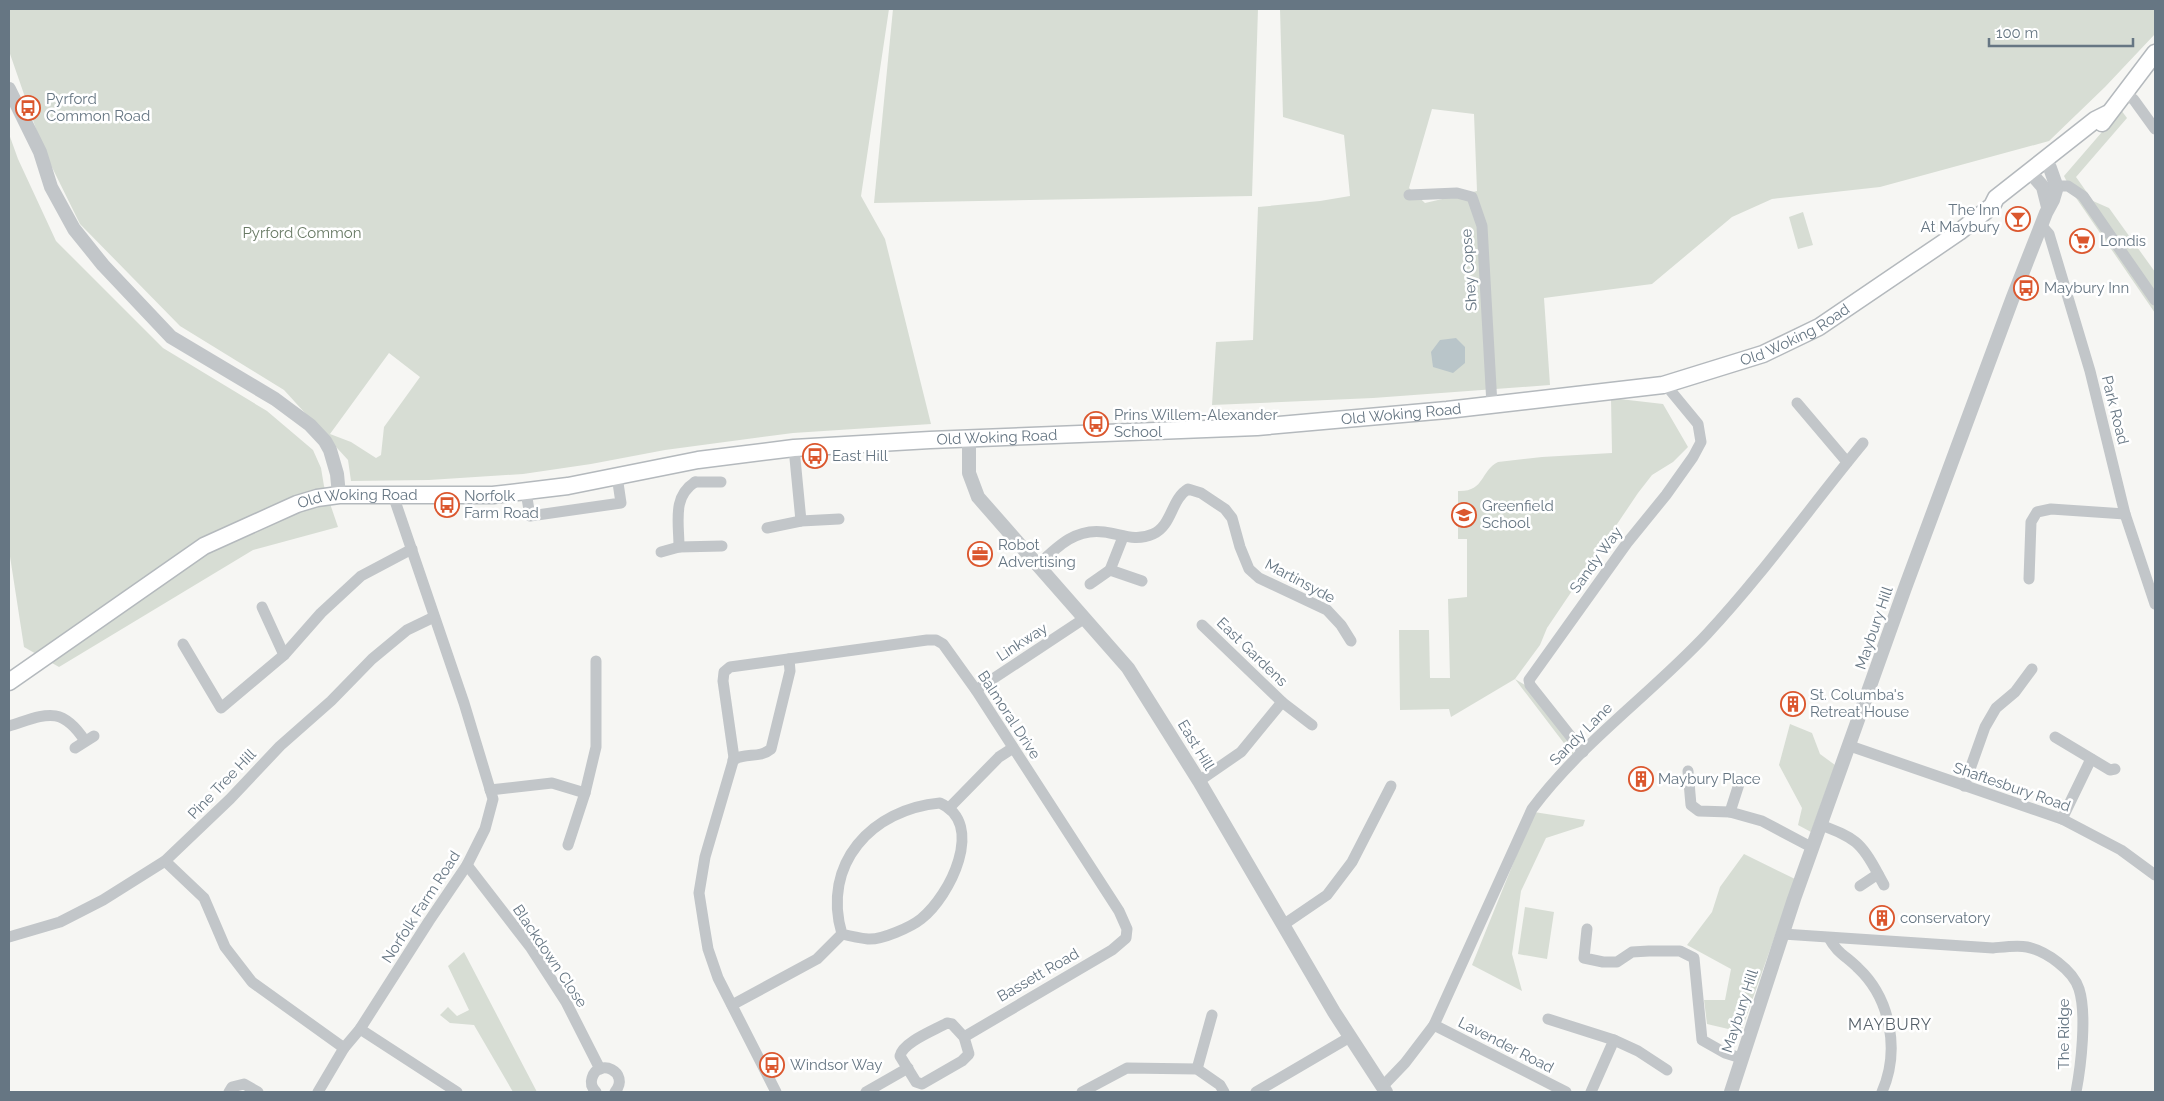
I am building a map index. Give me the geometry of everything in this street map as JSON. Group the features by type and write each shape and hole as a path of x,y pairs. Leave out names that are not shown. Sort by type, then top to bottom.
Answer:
{"main road":[{"name":"Old Woking Road","path":"9,682 204,546 297,504 317,498 339,495 467,496 526,492 698,460 794,448 969,438 1257,428 1492,405 1665,384 1763,354 1820,327 1959,232 1992,206 1996,198 2095,132 2155,53"}],"street":[{"path":"9,89 40,152 51,187 74,229 103,265 172,337 275,399 310,425 325,441 330,450 338,474 339,495"},
{"path":"2126,93 2134,100 2155,129"},
{"path":"2048,164 2056,186 2068,186 2083,196 2155,300"},
{"path":"2033,175 2045,192 2048,207"},
{"name":"Maybury Hill","path":"1731,1092 1783,934 1905,588 2013,297 2048,207 2053,200 2056,186"},
{"name":"Shey Copse","path":"1409,195 1457,193 1472,197 1482,226 1492,405"},
{"name":"Park Road","path":"2042,226 2049,234 2090,371 2125,514 2155,604"},
{"name":"Sandy Way","path":"1583,752 1530,685 1529,680 1627,543 1682,473 1701,442 1698,424 1665,384"},
{"path":"1797,403 1847,462"},
{"name":"East Hill","path":"969,438 969,473 978,497 1128,668 1200,781 1283,925 1384,1090"},
{"name":"Sandy Lane","path":"1384,1090 1434,1025 1524,823 1543,794 1583,752 1706,636 1863,443"},
{"path":"794,448 801,521"},
{"path":"695,482 700,469 698,460"},
{"path":"526,492 530,516 620,503 617,476"},
{"path":"679,547 679,500 684,489 695,482 721,482"},
{"name":"Martinsyde","path":"1037,566 1062,542 1085,532 1104,532 1123,537 1138,538 1153,534 1166,523 1182,492 1188,489 1201,493 1225,509 1232,518 1240,547 1249,569 1259,578 1327,610 1342,625 1351,641"},
{"name":"Norfolk Farm Road","path":"318,1092 344,1048 360,1029 429,921 468,865 485,829 493,800 464,703 393,495"},
{"path":"2029,579 2030,522 2037,512 2051,509 2125,514"},
{"path":"767,528 801,521 839,519"},
{"path":"1090,584 1110,570 1123,537"},
{"path":"661,552 679,547 722,546"},
{"path":"183,644 221,708 284,655 322,613 362,576 412,549"},
{"path":"1110,570 1142,582"},
{"path":"262,607 284,655"},
{"name":"Pine Tree Hill","path":"9,937 60,922 103,900 165,861 230,799 280,746 331,701 372,660 407,630 434,617"},
{"name":"Linkway","path":"976,690 1085,618"},
{"name":"East Gardens","path":"1202,624 1282,702 1312,725"},
{"name":"Balmoral Drive","path":"776,1092 718,978 708,949 700,893 705,856 733,760 733,741 723,681 724,672 730,667 936,640 943,644 976,690 1119,911 1127,929 1126,938"},
{"path":"733,760 744,755 766,754 771,749 790,672 789,659"},
{"path":"568,845 585,793 596,748 596,660"},
{"path":"1964,786 1985,727 1996,708 2015,692 2032,669"},
{"name":"East Gardens","path":"1200,781 1241,752 1282,702"},
{"path":"9,726 39,716 52,715 65,718 90,739 75,748"},
{"path":"2055,737 2110,770 2115,769"},
{"name":"Shaftesbury Road","path":"1850,746 2062,819 2121,850 2155,875"},
{"path":"950,807 999,757 1013,748"},
{"path":"2062,819 2091,759"},
{"path":"1688,771 1691,805 1700,811 1730,812 1762,821 1813,848"},
{"path":"490,790 552,783 585,793"},
{"path":"1730,812 1739,784"},
{"path":"1283,925 1326,895 1352,862 1390,786"},
{"path":"940,803 950,807 958,820 962,836 958,868 941,896 922,919 895,932 870,939 842,934 837,918 836,890 845,861 866,834 887,818 919,805 940,803"},
{"path":"1821,825 1851,837 1861,846 1884,885"},
{"path":"165,861 204,898 225,947 252,982 344,1048"},
{"name":"Blackdown Close","path":"468,865 531,948 566,1002 600,1069"},
{"path":"1860,886 1878,874"},
{"path":"1587,929 1584,958 1603,962 1617,962 1632,952 1649,950 1680,951 1694,958 1702,1040 1725,1053 1741,1058"},
{"path":"732,1005 817,959 842,934"},
{"name":"The Ridge","path":"1783,934 1987,948 2026,947 2043,952 2070,973 2079,988 2082,1015 2079,1075 2076,1092"},
{"name":"Bassett Road","path":"964,1037 1112,950 1126,938"},
{"path":"1829,938 1836,950 1859,968 1882,1001 1891,1031 1890,1061 1882,1092"},
{"path":"1197,1070 1212,1015"},
{"path":"1548,1019 1614,1040 1638,1051 1667,1070"},
{"path":"947,1023 952,1024 964,1037 969,1054 962,1061 922,1084 916,1082 900,1056 901,1050 910,1043 947,1023"},
{"name":"Lavender Road","path":"1434,1025 1560,1091"},
{"path":"360,1029 457,1092"},
{"path":"1256,1092 1350,1037"},
{"path":"1591,1092 1614,1040"},
{"path":"596,1092 592,1088 592,1079 600,1069 608,1068 616,1072 620,1080 615,1092"},
{"path":"866,1092 908,1068"},
{"path":"1082,1092 1127,1068 1197,1070 1220,1085 1224,1092"},
{"path":"230,1092 232,1087 244,1084 258,1092"}],"green space":[{"name":"Pyrford Common","path":"9,9 889,9 861,196 885,239 931,424 793,433 665,450 523,474 429,480 351,481 348,460 284,390 180,326 80,224 43,149 9,51","holes":["389,353 420,377 384,427 381,455 376,458 351,442 330,434"]},
{"path":"893,9 1258,9 1252,196 874,203"},
{"path":"1280,9 2155,9 2155,34 2105,87 2049,141 1880,187 1772,199 1732,217 1652,284 1544,298 1550,385 1373,398 1212,405 1216,342 1253,340 1258,207 1350,196 1344,135 1283,117","holes":["1432,109 1474,114 1477,191 1425,203 1409,188"]},
{"path":"2121,110 2127,118 2076,177 2093,201 2109,208 2155,272 2155,313 2072,192 2064,176"},
{"path":"9,134 18,159 56,241 163,348 267,411 313,450 321,468 324,486 338,527 253,550 59,667 24,647 9,550"},
{"path":"1803,212 1813,245 1798,249 1789,217"},
{"path":"1611,398 1663,404 1688,447 1673,462 1652,475 1638,493 1547,628 1540,645 1515,679 1451,717 1449,709 1400,710 1399,630 1429,630 1430,678 1450,678 1448,599 1467,597 1467,539 1458,539 1458,491 1467,490 1478,485 1488,470 1498,462 1542,457 1612,453"},
{"path":"1515,679 1525,685 1574,747 1573,755"},
{"path":"1790,724 1812,733 1820,754 1835,765 1811,832 1798,825 1802,808 1779,765"},
{"path":"1534,812 1585,820 1583,826 1546,838 1521,891 1512,954 1522,991 1472,965"},
{"path":"1744,854 1795,879 1741,1032 1707,1024 1704,1000 1725,1000 1731,969 1687,945 1712,912 1720,887"},
{"path":"1525,907 1554,912 1547,959 1518,954"},
{"path":"464,952 537,1092 513,1092 474,1025 450,1023 440,1015 448,1007 457,1016 469,1010 448,966"}],"shaded area":[{"path":"1456,338 1465,347 1465,363 1453,373 1433,367 1431,352 1440,340"}],"place":[{"name":"Pyrford Common Road","path":"28,108"},
{"name":"The Inn At Maybury","path":"2018,219"},
{"name":"Londis","path":"2082,241"},
{"name":"Maybury Inn","path":"2026,288"},
{"name":"Prins Willem-Alexander School","path":"1096,424"},
{"name":"East Hill","path":"815,456"},
{"name":"Norfolk Farm Road","path":"447,505"},
{"name":"Greenfield School","path":"1464,515"},
{"name":"Robot Advertising","path":"980,554"},
{"name":"St. Columba's Retreat House","path":"1793,704"},
{"name":"Maybury Place","path":"1641,779"},
{"name":"conservatory","path":"1882,918"},
{"name":"Windsor Way","path":"772,1065"}],"district":[{"name":"MAYBURY","path":"1890,1024"}]}
